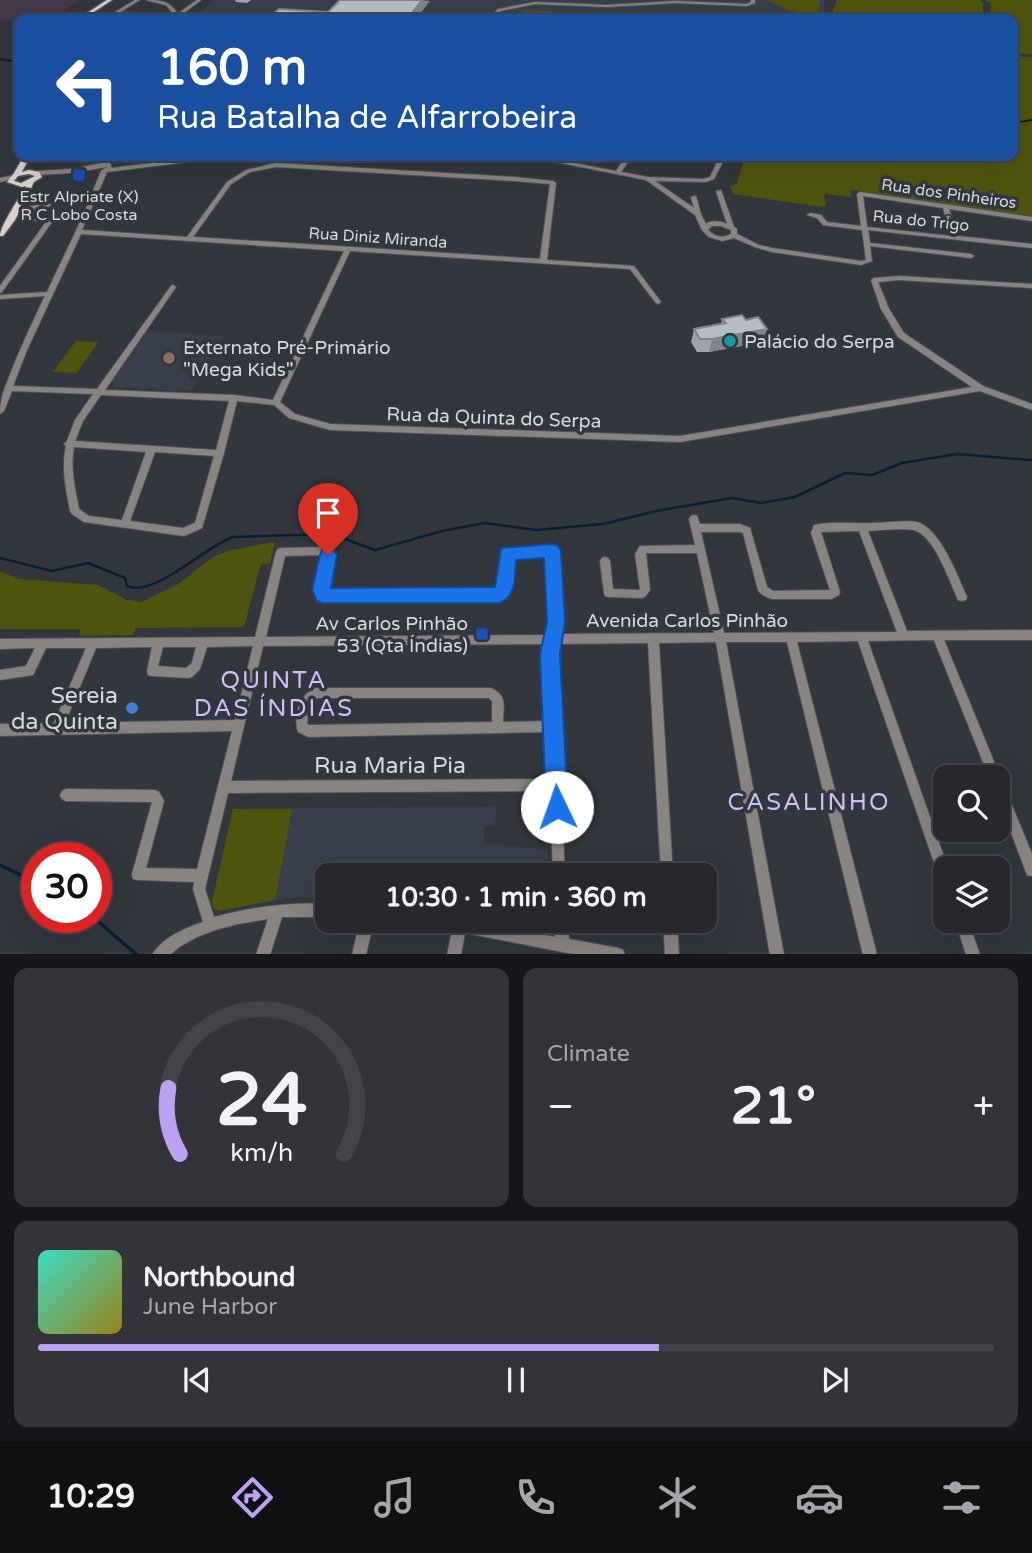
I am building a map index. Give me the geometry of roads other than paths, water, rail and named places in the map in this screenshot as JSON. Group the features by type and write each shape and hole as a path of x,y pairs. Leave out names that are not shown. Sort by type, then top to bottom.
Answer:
{"main road":[{"path":"88,14 110,0"},
{"path":"0,227 13,201 17,190 14,180 24,161"},
{"path":"32,161 30,168 34,177"},
{"path":"14,180 34,177"},
{"path":"0,234 11,220 34,177"}],"street":[{"path":"114,14 138,0"},
{"path":"148,0 167,4 175,14"},
{"path":"190,0 198,1"},
{"path":"495,14 499,10 519,4 607,6 675,2 747,5 753,3 753,0"},
{"path":"180,14 198,1"},
{"path":"152,14 167,4"},
{"path":"99,161 94,169 99,184"},
{"path":"103,161 107,168"},
{"path":"34,177 169,161"},
{"path":"555,161 648,179 709,180 720,161"},
{"path":"617,173 625,161"},
{"path":"189,238 229,183 248,171 276,165 514,179 553,183 543,262"},
{"path":"0,411 48,294 107,168"},
{"path":"648,179 698,214"},
{"path":"0,181 14,180"},
{"path":"719,191 734,235 772,250 861,263 869,261 866,244 971,256"},
{"name":"Rua dos Pinheiros","path":"866,244 860,194 1032,219"},
{"path":"694,197 706,233 718,239 728,239 734,235"},
{"path":"48,205 31,207 24,218 85,218"},
{"path":"945,206 955,238"},
{"name":"Rua do Trigo","path":"810,215 819,216 825,223 1032,246"},
{"path":"0,291 50,219"},
{"path":"705,228 718,223 731,227"},
{"name":"Rua Diniz Miranda","path":"79,232 632,267 658,302"},
{"path":"276,403 348,249"},
{"path":"1032,286 899,278 874,279 885,309 901,335 980,388 1032,407"},
{"path":"173,287 99,391 79,421 68,444 66,459 75,511 87,519 184,532 198,525 234,398"},
{"path":"0,297 48,294"},
{"name":"Rua da Quinta do Serpa","path":"8,388 234,398 276,403 292,416 330,427 680,439 980,388"},
{"path":"68,444 220,453"},
{"path":"125,523 152,449"},
{"path":"777,954 720,637 695,524 747,531 763,590 772,596 833,594 835,588 816,529 913,526 922,529 939,548 962,597"},
{"path":"862,527 904,636"},
{"path":"605,561 609,593 641,594 645,590 642,550 700,549"},
{"path":"210,924 199,895 202,876 281,552 327,552 322,594 339,596 501,594 505,590 507,553 552,551 556,622 550,654 559,863"},
{"name":"Avenida Carlos Pinhão","path":"0,644 1032,635"},
{"path":"861,636 938,856"},
{"path":"937,636 990,765"},
{"path":"791,637 870,954"},
{"path":"653,638 666,863"},
{"path":"159,642 152,671 188,673 195,666 203,642"},
{"path":"0,674 29,671 43,643"},
{"path":"57,729 93,643"},
{"path":"497,726 498,699 491,693 314,693 307,700 301,723 302,728 309,731 553,726"},
{"path":"0,730 239,725"},
{"name":"Rua Maria Pia","path":"224,787 556,785"},
{"path":"66,795 155,796 158,801 138,874 202,876"},
{"path":"1010,814 1032,870"},
{"path":"159,954 181,936 210,924 303,908 315,909"},
{"path":"263,954 277,912"},
{"path":"359,954 365,933"},
{"path":"454,954 458,933"},
{"path":"505,933 618,954"},
{"path":"562,933 562,943"},
{"path":"671,933 672,954"},
{"path":"966,933 973,954"}],"waterway":[{"path":"0,59 14,61"},
{"path":"1018,122 1032,120"},
{"path":"0,558 52,571 88,563 125,578 127,586 138,588 165,578 233,537 332,534 375,550 442,531 485,523 536,530 603,524 656,511 732,498 761,503 795,497 845,473 872,475 902,463 957,454 1032,460"},
{"path":"0,865 21,875"},
{"path":"112,933 136,954"}],"place":[{"name":"Estr Alpriate (X) R C Lobo Costa","path":"79,175"},
{"name":"Palácio do Serpa","path":"730,341"},
{"name":"Externato Pré-Primário \"Mega Kids\"","path":"169,358"},
{"name":"Av Carlos Pinhão 53 (Qta Índias)","path":"482,634"},
{"name":"Sereia da Quinta","path":"132,708"}],"district":[{"name":"QUINTA DAS ÍNDIAS","path":"274,694"},
{"name":"CASALINHO","path":"809,802"}]}
